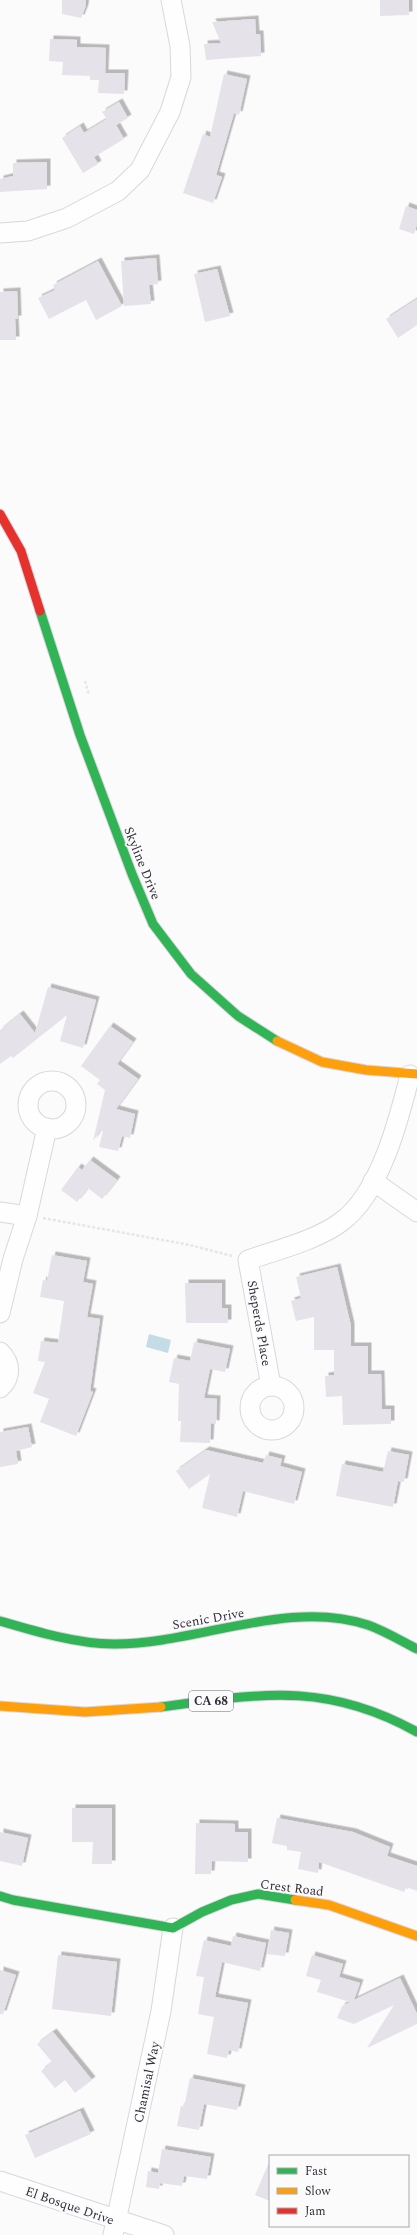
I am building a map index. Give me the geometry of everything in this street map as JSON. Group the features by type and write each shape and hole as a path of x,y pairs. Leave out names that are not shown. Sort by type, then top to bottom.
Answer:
{"street":[{"path":"0,233 28,231 67,218 118,191 140,170 170,112 181,77 180,46 171,0"},
{"name":"Skyline Drive","path":"0,514 9,527 21,551 80,735 132,874 153,924 191,974 238,1016 278,1042 322,1062 366,1070 414,1075"},
{"path":"248,1260 324,1232 342,1222 364,1197 373,1181 396,1131 414,1075"},
{"path":"0,1313 13,1259 27,1216 47,1128"},
{"path":"373,1181 417,1212"},
{"path":"0,1212 27,1216"},
{"name":"Sheperds Place","path":"248,1260 271,1386"},
{"path":"0,1352 8,1364 9,1371 8,1378 0,1388"},
{"name":"Scenic Drive","path":"0,1622 42,1634 112,1644 154,1641 274,1619 331,1617 368,1625 417,1650"},
{"name":"CA 68","path":"0,1706 38,1712 107,1711 270,1695 300,1695 328,1699 359,1708 395,1721 417,1732"},
{"name":"Crest Road","path":"174,1928 202,1912 230,1900 258,1894 329,1905 417,1936"},
{"path":"0,1896 27,1903 174,1928"},
{"name":"Chamisal Way","path":"115,2228 161,2011 174,1928"},
{"name":"El Bosque Drive","path":"0,2181 115,2228 164,2235"}],"path":[{"path":"82,674 91,702"},
{"path":"27,1216 53,1219 190,1245 248,1260"}],"water":[{"path":"149,1334 171,1340 168,1353 146,1347"}],"building":[{"path":"62,0 86,0 81,18 62,14"},
{"path":"380,0 409,0 409,15 380,16"},
{"path":"255,19 256,34 260,34 261,56 206,60 204,44 221,43 212,22"},
{"path":"50,39 77,40 77,47 106,48 105,73 125,73 124,94 98,93 99,80 90,80 90,76 62,75 63,62 49,61"},
{"path":"224,74 247,79 239,115 234,113 216,175 222,177 213,203 183,193 203,134 210,137"},
{"path":"119,102 128,118 116,125 124,139 94,157 98,164 83,173 62,138 80,126 84,133 107,119 102,112"},
{"path":"47,162 47,189 0,192 0,179 13,176 13,163"},
{"path":"406,206 417,210 417,224 414,234 399,229"},
{"path":"156,258 158,284 149,285 151,304 124,306 121,261"},
{"path":"98,261 122,306 96,320 86,300 49,319 38,298 55,290 53,285"},
{"path":"217,269 230,316 205,322 194,274"},
{"path":"17,291 18,319 15,319 16,340 0,340 0,292"},
{"path":"417,299 417,325 398,338 386,319"},
{"path":"48,987 96,1000 83,1048 60,1041 67,1015 13,1058 11,1056 0,1064 0,1030 20,1014 35,1033"},
{"path":"110,1026 133,1042 117,1064 138,1079 116,1109 135,1114 130,1138 122,1136 118,1151 99,1147 103,1131 101,1130 93,1141 105,1090 97,1084 100,1080 81,1066"},
{"path":"90,1160 117,1180 102,1199 88,1188 77,1202 61,1190 78,1167 82,1170"},
{"path":"52,1255 87,1261 83,1282 93,1284 87,1317 100,1319 90,1391 93,1392 76,1436 40,1422 49,1399 33,1393 45,1362 38,1361 41,1341 58,1343 64,1301 40,1297 43,1280 47,1281"},
{"path":"337,1267 351,1326 351,1346 368,1346 368,1374 381,1374 382,1409 391,1409 391,1424 343,1425 342,1396 326,1397 325,1376 334,1375 334,1350 314,1350 314,1317 296,1321 291,1301 301,1298 296,1277"},
{"path":"185,1283 222,1283 222,1308 228,1308 228,1323 186,1323"},
{"path":"194,1342 230,1349 225,1372 210,1369 204,1398 217,1399 216,1424 211,1423 210,1443 180,1442 181,1421 178,1421 179,1384 169,1382 174,1358 190,1361"},
{"path":"28,1427 32,1447 16,1451 18,1464 0,1467 0,1432"},
{"path":"206,1450 263,1463 266,1455 282,1459 280,1466 302,1472 294,1504 243,1491 237,1517 202,1508 210,1474 189,1489 176,1471"},
{"path":"388,1451 409,1455 404,1482 398,1481 393,1507 336,1496 342,1464 383,1472"},
{"path":"72,1808 112,1808 112,1864 92,1864 93,1842 72,1842"},
{"path":"277,1818 353,1832 390,1847 387,1856 417,1866 417,1891 406,1887 404,1892 319,1862 318,1873 298,1869 301,1852 287,1850 287,1846 272,1843"},
{"path":"196,1823 235,1824 235,1832 248,1832 248,1862 212,1861 211,1874 195,1874"},
{"path":"0,1832 28,1838 22,1866 0,1861"},
{"path":"271,1930 289,1933 285,1956 267,1954"},
{"path":"233,1936 266,1943 260,1971 222,1962 215,1997 248,2003 238,2052 229,2050 227,2058 207,2054 214,2017 198,2014 204,1977 196,1976 204,1940 231,1946"},
{"path":"58,1955 117,1962 111,2016 52,2009"},
{"path":"312,1955 343,1964 339,1977 360,1983 354,2000 400,1978 417,2014 417,2024 367,2048 394,2005 354,2024 337,2018 342,2006 350,2002 317,1992 321,1980 306,1976"},
{"path":"0,1970 16,1975 3,2014 0,2014"},
{"path":"53,2032 92,2080 75,2093 65,2080 55,2088 41,2071 52,2062 37,2044"},
{"path":"190,2078 242,2088 237,2110 204,2104 199,2130 177,2126 181,2106 184,2107"},
{"path":"80,2111 91,2134 35,2158 25,2135"},
{"path":"162,2149 211,2157 207,2179 184,2176 182,2186 160,2183 159,2189 146,2187 148,2171 158,2173"},
{"path":"269,2162 269,2201 255,2195"}],"traffic: fast":[{"path":"40,611 80,735 132,874 153,924 191,974 238,1016 277,1041"},
{"path":"0,1621 41,1633 70,1639 85,1642 113,1644 176,1638 274,1619 306,1617 337,1618 374,1627 417,1649"},
{"path":"161,1707 230,1698 261,1696 322,1698 352,1705 384,1716 417,1732"},
{"path":"0,1896 13,1900 173,1928 202,1912 231,1900 258,1894 295,1900"}],"traffic: slow":[{"path":"277,1041 322,1062 366,1070 417,1074"},
{"path":"0,1706 85,1712 161,1707"},
{"path":"295,1900 329,1905 417,1936"}],"traffic: jam":[{"path":"0,514 21,551 40,611"}]}
